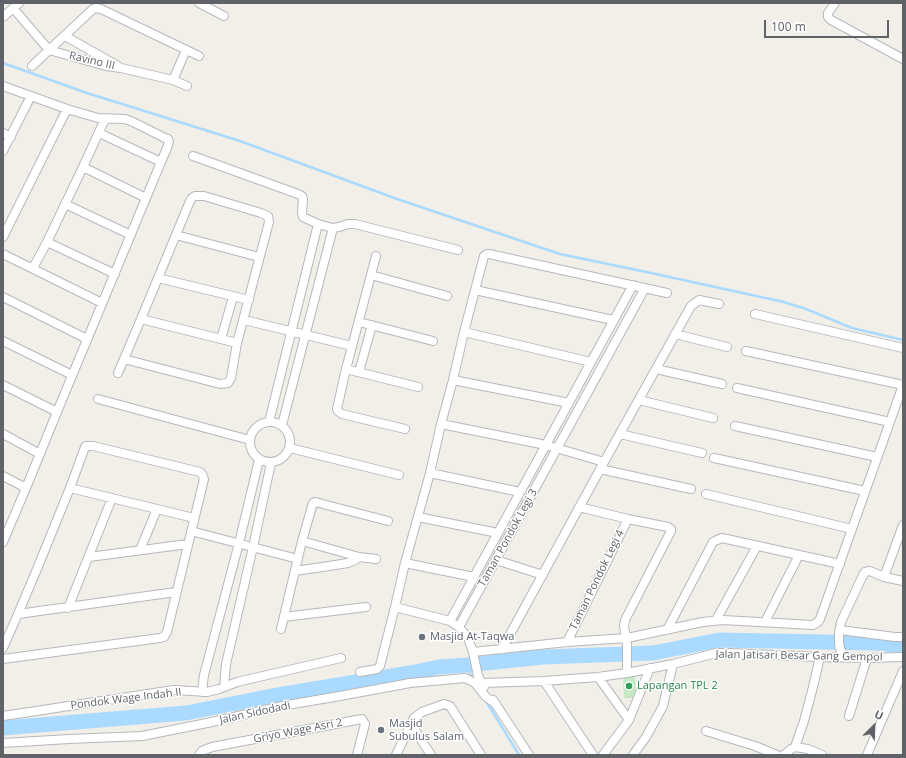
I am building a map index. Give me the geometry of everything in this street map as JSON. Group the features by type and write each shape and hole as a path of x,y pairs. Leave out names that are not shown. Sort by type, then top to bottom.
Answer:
{"street":[{"path":"199,3 224,16"},
{"path":"835,3 828,13 828,16 833,22 903,58"},
{"path":"3,17 16,6 49,50"},
{"path":"32,66 93,9 98,8 199,56"},
{"path":"65,36 121,68"},
{"name":"Ravino III","path":"49,50 106,66 173,80 187,86"},
{"path":"173,80 186,50"},
{"path":"3,86 67,109 98,118 117,118 129,120 168,139 169,142 26,488 5,531 3,542"},
{"path":"3,152 7,135 32,96"},
{"path":"3,236 67,109"},
{"path":"33,268 47,242 105,119"},
{"path":"99,133 161,162"},
{"path":"193,156 302,196 304,199 302,213 303,217 318,224 333,228 348,224 355,224 458,250"},
{"path":"83,167 146,198"},
{"path":"118,373 192,198 195,196 204,196 268,216 269,222 237,343 231,378 228,383 220,384 124,359"},
{"path":"65,204 131,234"},
{"path":"269,422 318,224"},
{"path":"282,425 333,228"},
{"path":"176,236 259,258"},
{"path":"47,242 115,274"},
{"path":"3,254 102,303"},
{"path":"360,672 377,669 380,666 484,256 489,254 667,293"},
{"path":"376,256 337,408 342,414 405,429"},
{"path":"371,275 447,296"},
{"path":"158,278 249,300"},
{"name":"Taman Pondok Legi 3","path":"450,621 633,285"},
{"name":"Taman Pondok Legi 3","path":"459,627 645,288"},
{"path":"475,290 614,320"},
{"path":"3,297 87,339"},
{"path":"221,339 233,297"},
{"path":"502,649 691,306 699,300 719,304"},
{"path":"755,314 903,348"},
{"path":"141,319 237,343"},
{"path":"244,320 352,346"},
{"path":"359,322 433,341"},
{"path":"359,372 372,325"},
{"path":"464,332 591,362"},
{"path":"675,334 727,347"},
{"path":"3,341 72,375"},
{"path":"473,654 502,649 567,642 627,641 667,630 716,620 813,625 818,622 903,385 746,351"},
{"path":"346,369 418,387"},
{"path":"656,369 722,384"},
{"path":"453,380 569,403"},
{"path":"3,385 57,412"},
{"path":"737,388 890,422"},
{"path":"98,399 250,440"},
{"path":"639,400 714,418"},
{"path":"269,422 276,422 282,425 291,438 290,448 286,456 280,461 271,463 259,460 255,456 250,445 250,440 254,429 269,422"},
{"path":"441,424 546,445 602,466 691,489"},
{"path":"735,426 877,457"},
{"path":"3,434 40,454"},
{"path":"620,434 702,453"},
{"path":"3,648 86,446 93,446 200,472 204,479 167,632 164,637 3,659"},
{"path":"290,448 399,475"},
{"path":"714,458 865,491"},
{"path":"202,692 204,675 259,460"},
{"path":"224,687 226,664 271,463"},
{"name":"Taman Pondok Legi 3","path":"430,473 520,492"},
{"path":"3,476 26,488"},
{"path":"70,488 194,518"},
{"path":"706,494 852,530"},
{"path":"68,608 112,498"},
{"path":"281,629 302,541 313,503 316,502 388,521"},
{"name":"Taman Pondok Legi 4","path":"579,507 668,527 671,531 624,620 627,641 627,670"},
{"path":"140,550 157,509"},
{"name":"Taman Pondok Legi 3","path":"418,517 498,533"},
{"name":"Taman Pondok Legi 4","path":"567,642 628,519"},
{"path":"884,577 903,525"},
{"path":"191,531 298,559"},
{"path":"667,630 713,542 722,538 840,564"},
{"path":"302,541 359,557 376,559"},
{"path":"89,556 188,544"},
{"path":"716,620 757,546"},
{"path":"765,622 798,555"},
{"path":"295,571 348,563 359,557"},
{"path":"496,560 543,575"},
{"name":"Taman Pondok Legi 3","path":"405,563 474,577"},
{"path":"845,657 839,646 841,622 865,572 870,571 884,577 903,581"},
{"path":"18,614 176,592"},
{"path":"284,617 366,607"},
{"path":"395,607 450,621 459,627 468,638 473,654 478,681"},
{"path":"839,632 895,638 903,637"},
{"name":"Jalan Jatisari Besar Gang Gempol","path":"478,681 544,681 598,677 627,670 673,664 716,653 729,652 820,657 903,657"},
{"path":"796,747 820,657"},
{"name":"Pondok Wage Indah II","path":"3,716 174,690 202,692 219,689 237,682 341,658"},
{"path":"849,716 867,658"},
{"path":"633,755 663,706 673,664"},
{"path":"603,755 629,720 650,668"},
{"path":"867,755 903,671"},
{"path":"598,677 629,720"},
{"name":"Jalan Sidodadi","path":"3,743 142,736 287,705 410,683 465,678 478,681 486,697 496,704 529,755"},
{"path":"544,681 593,755"},
{"path":"396,755 414,718 422,712 442,704 447,704 450,706 481,755"},
{"name":"Griyo Wage Asri 2","path":"199,755 202,751 212,747 362,719 364,724 357,755"},
{"path":"411,724 431,755"},
{"path":"706,731 755,746 777,755"},
{"path":"784,755 796,747 808,749 822,755"}],"green space":[{"name":"Lapangan TPL 2","path":"623,674 635,674 636,698 624,698"}],"waterway":[{"path":"3,63 87,93 240,141 397,199 560,254 784,302 806,309 852,328 903,340"},
{"path":"3,728 186,713 272,696 439,667 543,657 653,653 719,640 876,643 903,646"},
{"path":"467,665 473,680"},
{"path":"486,701 519,755"}],"place":[{"name":"Masjid At-Taqwa","path":"422,637"},
{"name":"Lapangan TPL 2","path":"629,686"},
{"name":"Masjid Subulus Salam","path":"381,730"}]}
